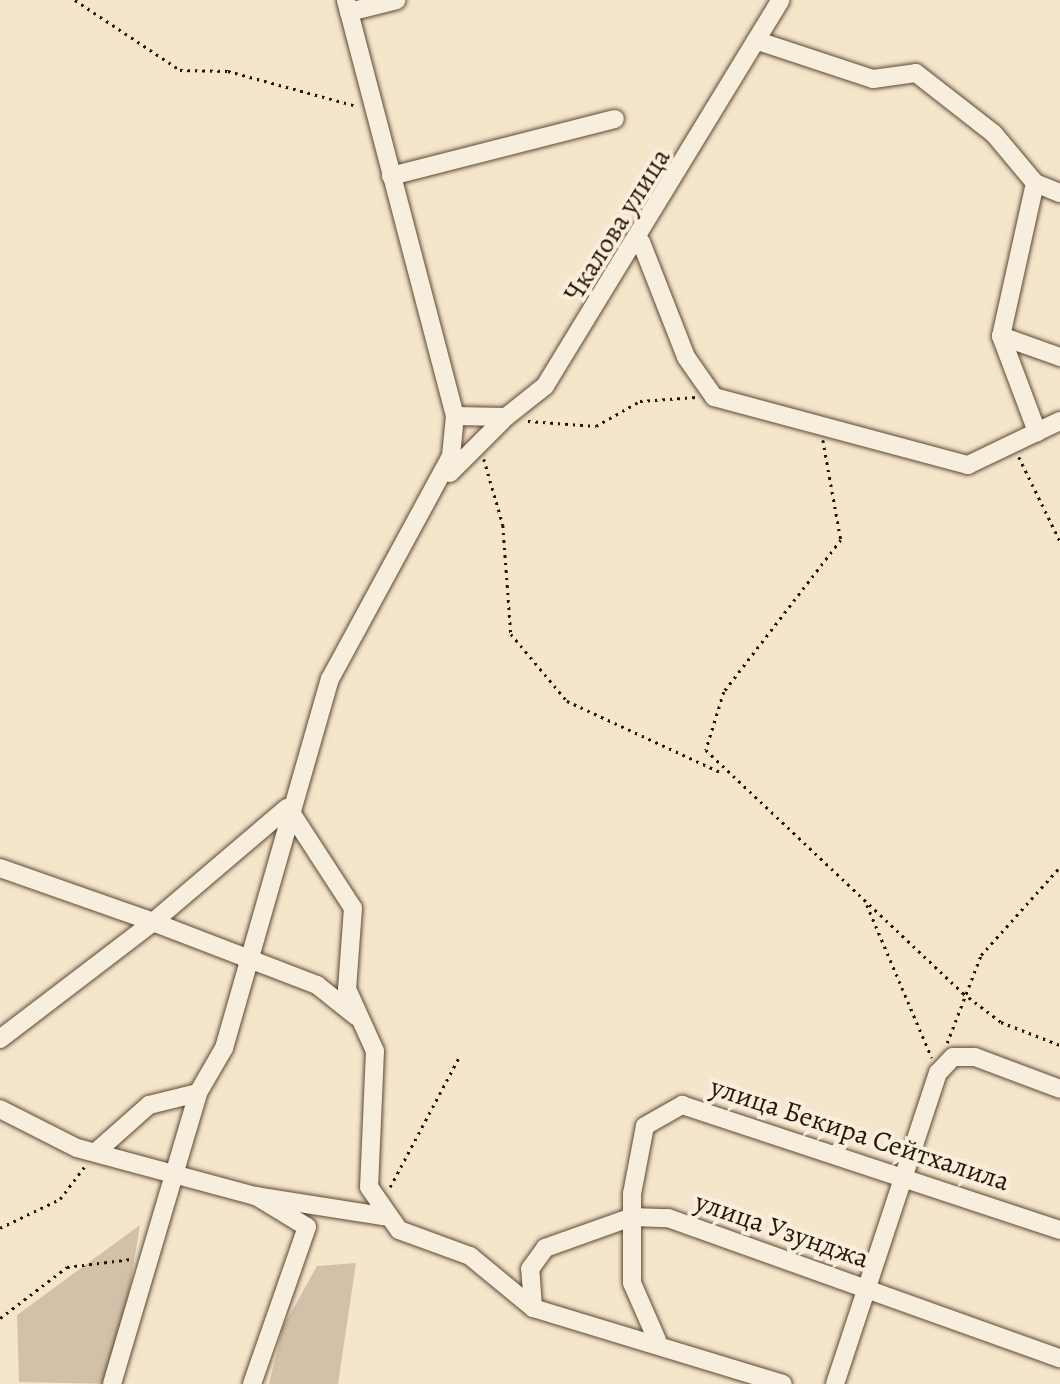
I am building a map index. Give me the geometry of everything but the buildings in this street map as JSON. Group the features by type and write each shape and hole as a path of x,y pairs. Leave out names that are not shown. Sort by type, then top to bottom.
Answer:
{"street":[{"path":"397,0 348,6 455,416 441,482"},
{"name":"Чкалова улица","path":"112,1384 198,1093 224,1048 288,808 346,640 404,529 441,482 506,417 545,386 641,242 781,0"},
{"path":"758,41 874,78 916,73 994,134 1035,183 1060,193"},
{"path":"391,176 615,119"},
{"path":"1035,183 1001,336 1038,432"},
{"path":"641,242 686,357 714,396 968,465 1015,448 1060,421"},
{"path":"1001,336 1060,357"},
{"path":"455,416 506,417"},
{"path":"0,1039 154,922 288,808 353,908 347,990 376,1051 369,1187 389,1217 420,1243 470,1256 532,1308 657,1340 783,1384"},
{"path":"0,868 250,954 317,984 361,1019"},
{"path":"834,1384 938,1073 953,1057 975,1056 1060,1089"},
{"path":"96,1152 149,1105 198,1093"},
{"name":"улица Бекира Сейтхалила","path":"632,1217 645,1126 682,1105 726,1114 902,1179 1060,1230"},
{"path":"0,1109 96,1152 176,1170 255,1196 389,1217"},
{"path":"252,1384 307,1226 255,1196"},
{"path":"532,1308 530,1269 545,1248 632,1217 632,1284 657,1340"},
{"name":"улица Узунджа","path":"632,1217 734,1236 864,1288 1060,1358"}],"path":[{"path":"75,0 180,70 228,71 374,108"},
{"path":"506,417 573,428 640,401 714,396"},
{"path":"812,421 839,496 841,540 708,723 706,750 726,774 807,837 864,899 963,992 1001,1022 1060,1046"},
{"path":"1015,448 1060,542"},
{"path":"478,449 504,525 511,634 567,701 726,774"},
{"path":"938,1073 963,992 981,955 1060,867"},
{"path":"864,899 895,953 938,1073"},
{"path":"389,1217 394,1171 459,1057"},
{"path":"0,1228 60,1200 96,1152"},
{"path":"0,1318 67,1267 123,1264 151,1249"}],"shaded area":[{"path":"140,1225 114,1384 19,1382 17,1315"},
{"path":"356,1263 338,1384 269,1384 283,1327 317,1266"}]}
